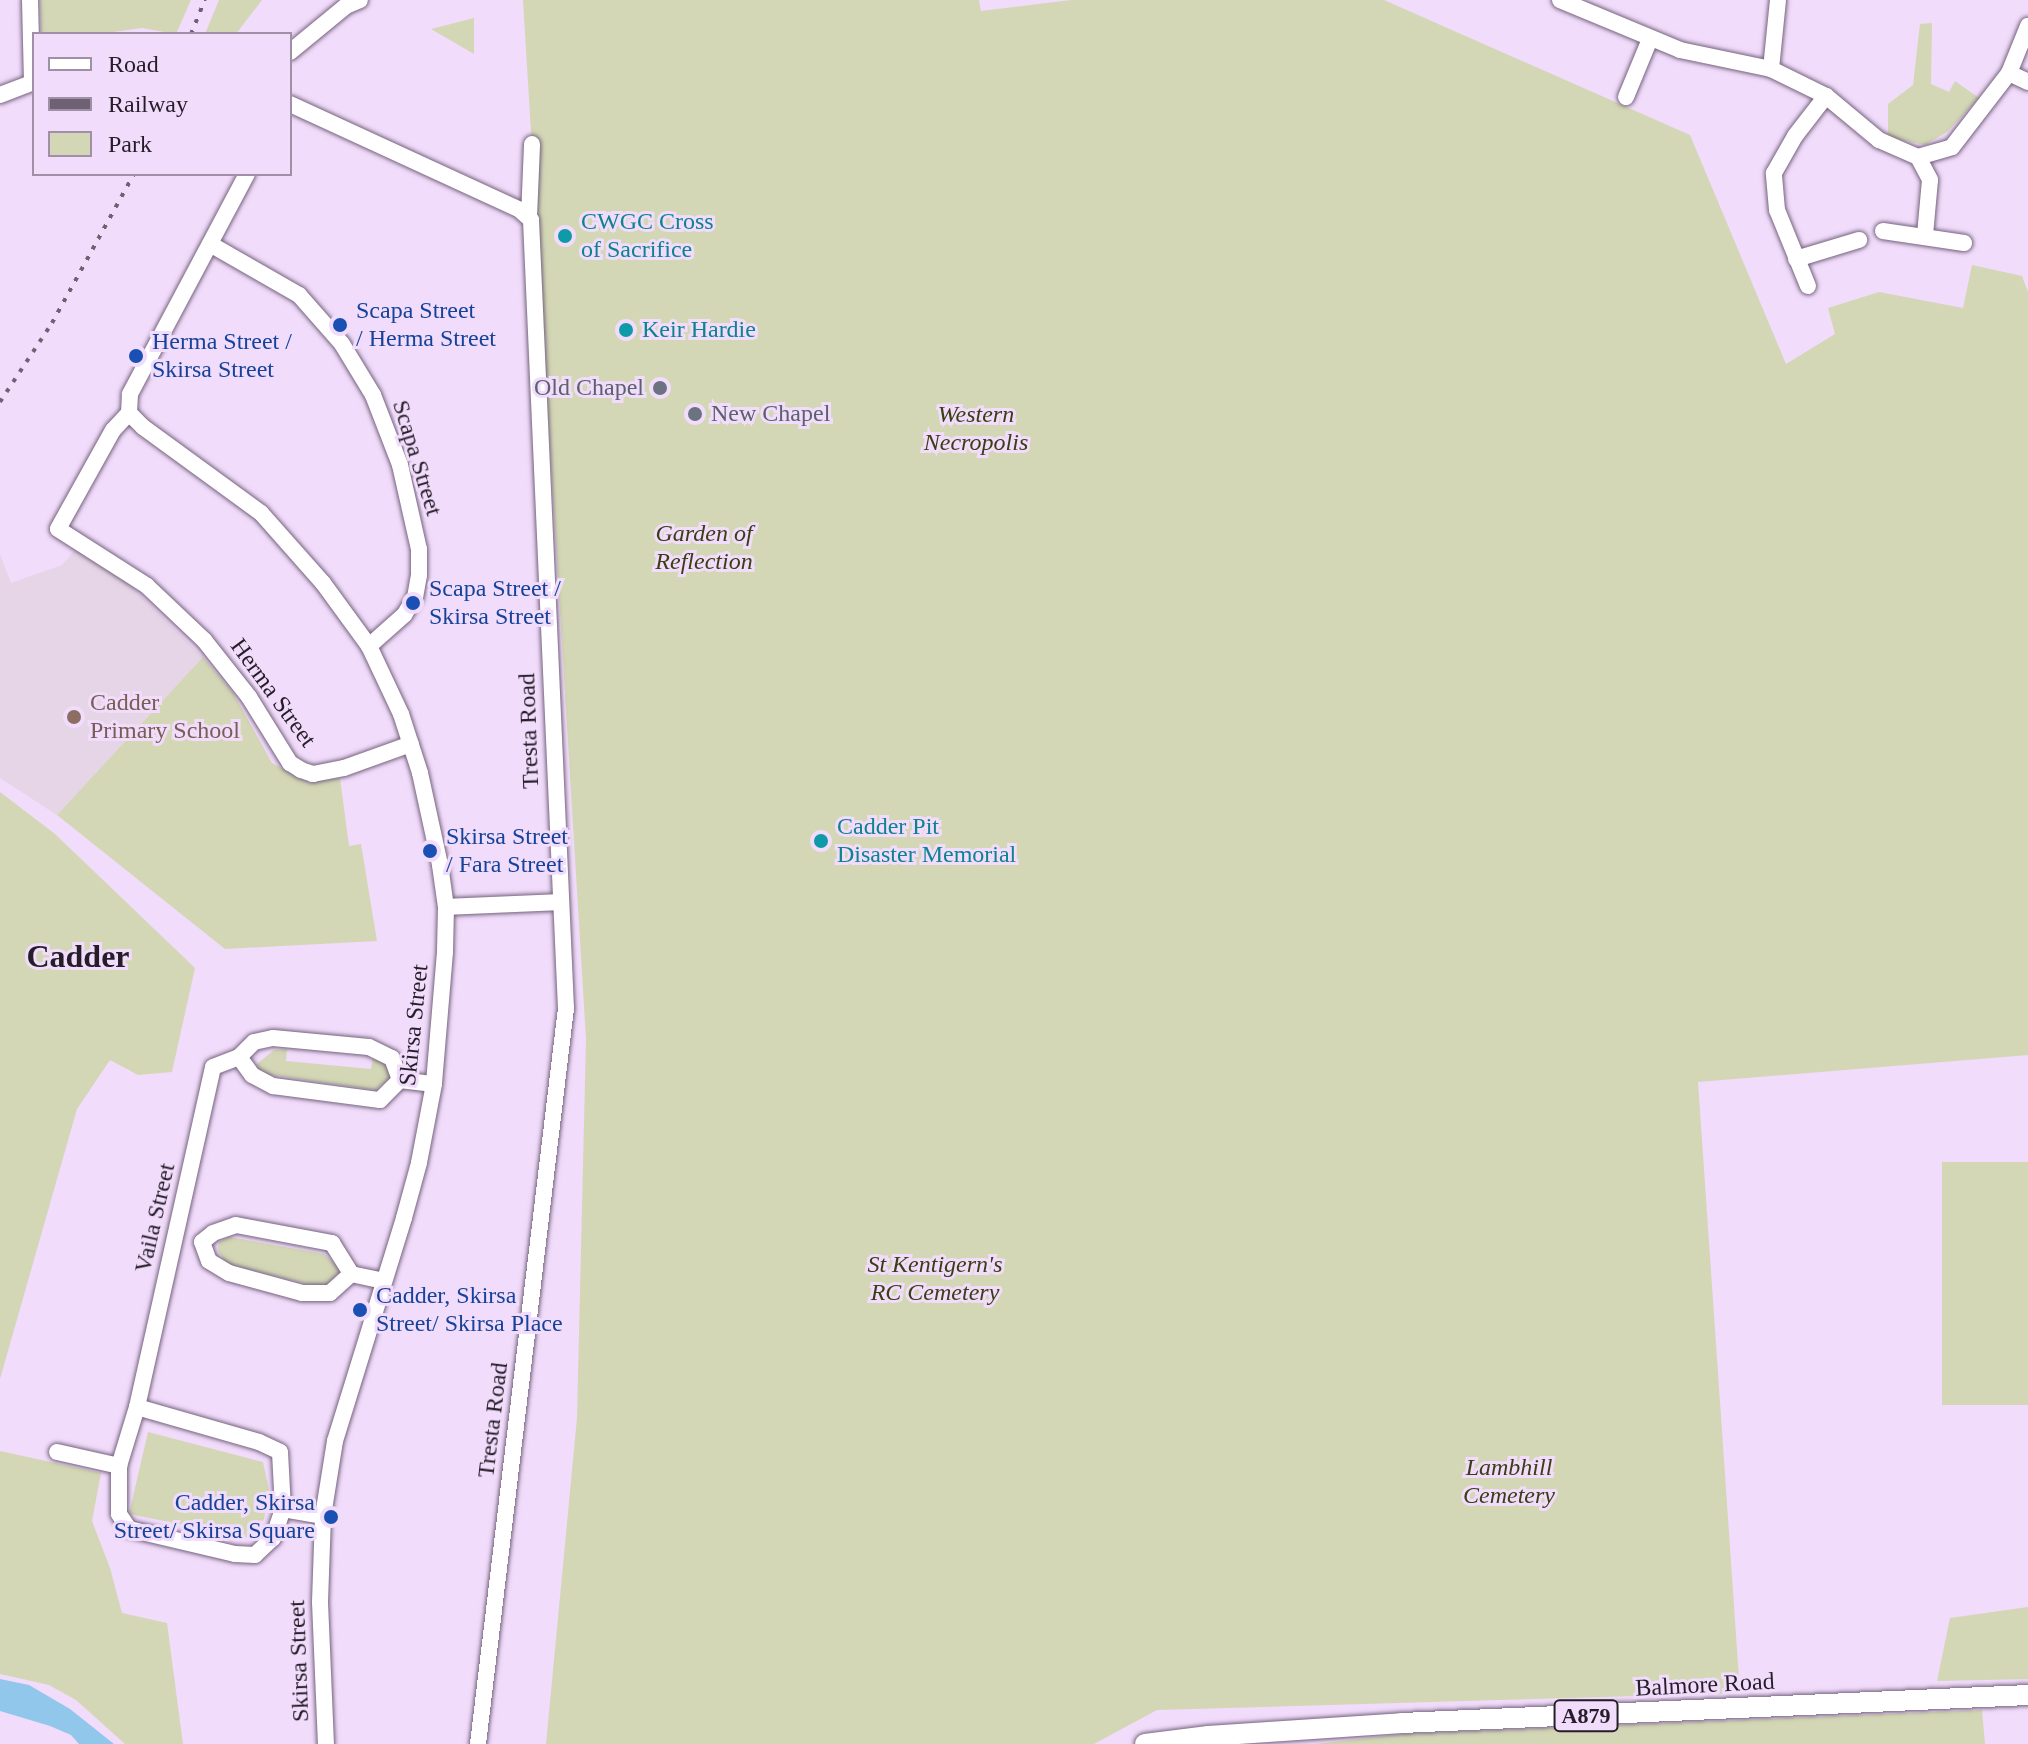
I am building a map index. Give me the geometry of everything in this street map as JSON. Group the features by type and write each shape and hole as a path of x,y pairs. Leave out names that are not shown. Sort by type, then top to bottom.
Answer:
{"main road":[{"name":"Balmore Road","path":"1145,1744 1208,1736 1402,1723 2028,1695"}],"street":[{"path":"30,0 32,55"},
{"path":"292,50 346,6 360,0"},
{"path":"1560,0 1589,5 1650,39 1680,50 1771,69 1826,96 1879,140 1918,157 1930,180 1925,235"},
{"path":"1771,69 1778,0"},
{"path":"1918,157 1952,147 2009,73 2028,26"},
{"path":"1626,97 1650,39"},
{"path":"2009,73 2028,82"},
{"path":"0,95 32,83"},
{"path":"1808,286 1777,210 1774,173 1795,136 1826,96"},
{"path":"292,105 529,217"},
{"name":"Tresta Road","path":"478,1744 566,1008 529,217 532,144"},
{"name":"Herma Street","path":"246,176 130,394 129,413 113,430 58,529 147,586 204,640 249,697 290,763 301,770 313,774 344,768 411,744"},
{"path":"1883,231 1964,243"},
{"path":"1796,259 1859,240"},
{"name":"Scapa Street","path":"210,244 299,295 342,344 373,395 400,465 419,549 419,575 415,597 404,615 369,646"},
{"name":"Skirsa Street","path":"129,413 143,427 261,513 323,583 369,646 411,744 435,834 446,907 434,1084 419,1163 338,1427 323,1516 320,1602 326,1744"},
{"path":"446,907 560,902"},
{"name":"Vaila Street","path":"283,1509 273,1538 255,1555 235,1554 129,1529 119,1514 119,1466 137,1407 213,1067 239,1057 254,1042 273,1038 369,1047 392,1058 400,1080"},
{"path":"239,1057 252,1075 273,1086 287,1088 380,1100 400,1080 434,1084"},
{"path":"202,1242 213,1233 236,1225 332,1243 351,1274 383,1281"},
{"path":"176,1237 202,1242"},
{"path":"202,1242 209,1261 229,1273 302,1293 330,1293 351,1274"},
{"path":"137,1407 259,1442 280,1452 283,1509 323,1516"},
{"path":"57,1452 119,1466"}],"shaded area":[{"name":"Cadder Primary School","path":"75,550 124,579 203,657 57,815 0,778 0,554 11,583 62,565"}],"green space":[{"path":"40,0 191,0 177,32 142,28 113,32 41,32"},
{"path":"219,0 262,0 238,32 206,32"},
{"path":"523,0 979,0 981,11 1071,0 1384,0 1690,135 1786,364 1835,334 1828,308 1879,292 1963,308 1972,265 2022,276 2028,292 2028,1055 1698,1082 1740,1693 1157,1710 1094,1744 546,1744 577,1418 586,1039"},
{"path":"474,18 474,54 431,29"},
{"path":"1932,23 1931,84 1949,92 1955,81 1979,98 1947,132 1925,145 1888,137 1888,104 1913,85 1920,24"},
{"path":"203,657 233,693 272,763 309,783 340,778 349,846 361,844 377,941 225,949 57,815"},
{"path":"0,792 55,834 195,968 172,1072 138,1075 110,1060 77,1109 0,1379"},
{"path":"287,1049 286,1061 371,1069 373,1057 385,1058 392,1077 375,1090 264,1074 256,1065 274,1050"},
{"path":"1942,1162 2028,1162 2028,1405 1942,1405"},
{"path":"229,1237 324,1254 341,1270 323,1288 227,1264 218,1251 219,1242"},
{"path":"148,1432 263,1462 269,1490 264,1519 250,1538 129,1514"},
{"path":"0,1451 101,1473 92,1521 110,1568 122,1613 167,1623 183,1744 125,1744 76,1700 49,1685 0,1674"},
{"path":"2028,1607 2028,1679 1937,1681 1950,1618"},
{"path":"1982,1710 1985,1744 1315,1744 1404,1734"}],"water":[{"path":"0,1679 29,1685 70,1709 114,1744 79,1744 71,1735 50,1726 0,1711"}],"railway":[{"path":"192,32 205,0"},
{"path":"0,402 52,323 133,176"}],"place":[{"name":"CWGC Cross of Sacrifice","path":"565,236"},
{"name":"Scapa Street / Herma Street","path":"340,325"},
{"name":"Keir Hardie","path":"626,330"},
{"name":"Herma Street / Skirsa Street","path":"136,356"},
{"name":"Old Chapel","path":"660,388"},
{"name":"New Chapel","path":"695,414"},
{"name":"Scapa Street / Skirsa Street","path":"413,603"},
{"name":"Cadder Primary School","path":"74,717"},
{"name":"Cadder Pit Disaster Memorial","path":"821,841"},
{"name":"Skirsa Street / Fara Street","path":"430,851"},
{"name":"Cadder, Skirsa Street/ Skirsa Place","path":"360,1310"},
{"name":"Cadder, Skirsa Street/ Skirsa Square","path":"331,1517"}],"district":[{"name":"Cadder","path":"78,956"}],"park label":[{"name":"Western Necropolis","path":"976,429"},
{"name":"Garden of Reflection","path":"704,548"},
{"name":"St Kentigern's RC Cemetery","path":"935,1279"},
{"name":"Lambhill Cemetery","path":"1509,1482"}]}
